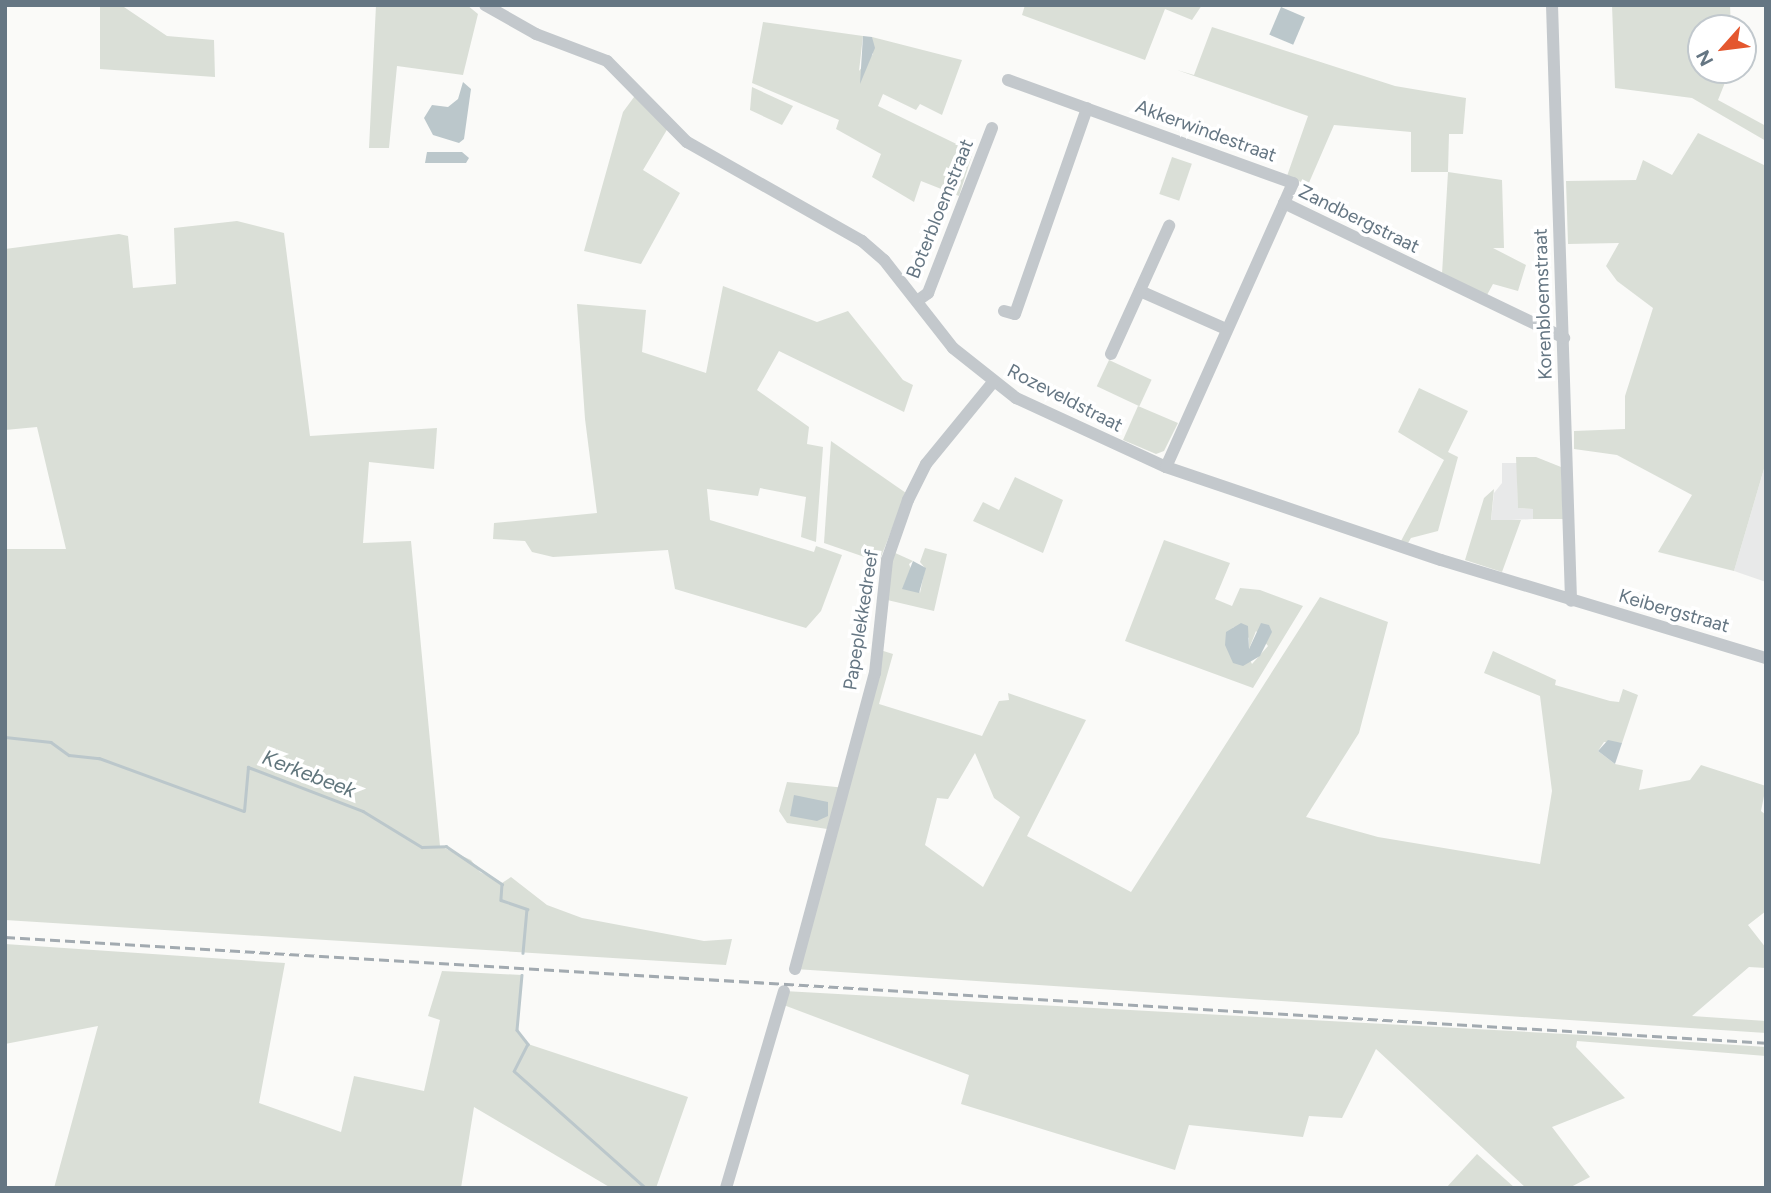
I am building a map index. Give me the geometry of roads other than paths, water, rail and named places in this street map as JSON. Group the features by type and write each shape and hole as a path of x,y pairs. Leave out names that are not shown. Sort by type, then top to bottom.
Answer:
{"street":[{"name":"Rozeveldstraat","path":"485,5 536,34 607,61 672,132 862,241 917,301 953,348 993,382 1078,428 1166,467 1571,601"},
{"name":"Korenbloemstraat","path":"1550,6 1564,338 1571,601"},
{"name":"Akkerwindestraat","path":"1007,80 1298,185 1284,203"},
{"path":"1004,311 1015,314 1087,108"},
{"name":"Boterbloemstraat","path":"917,301 928,293 992,128"},
{"name":"Zandbergstraat","path":"1166,467 1284,203 1564,338"},
{"path":"1111,354 1169,226"},
{"path":"1140,291 1226,329"},
{"name":"Papeplekkedreef","path":"795,969 875,673 887,560 922,472 993,382"},
{"name":"Keibergstraat","path":"1571,601 1766,658"},
{"path":"726,1188 784,991"}],"waterway":[{"name":"Kerkebeek","path":"5,737 51,742 69,755 99,758 244,811 248,767 363,811 422,847 446,846 502,884 501,900 527,909 523,953"},
{"name":"Kerkebeek","path":"522,975 517,1030 528,1044 514,1071 646,1188"}],"railway":[{"path":"5,937 1766,1043"}]}
